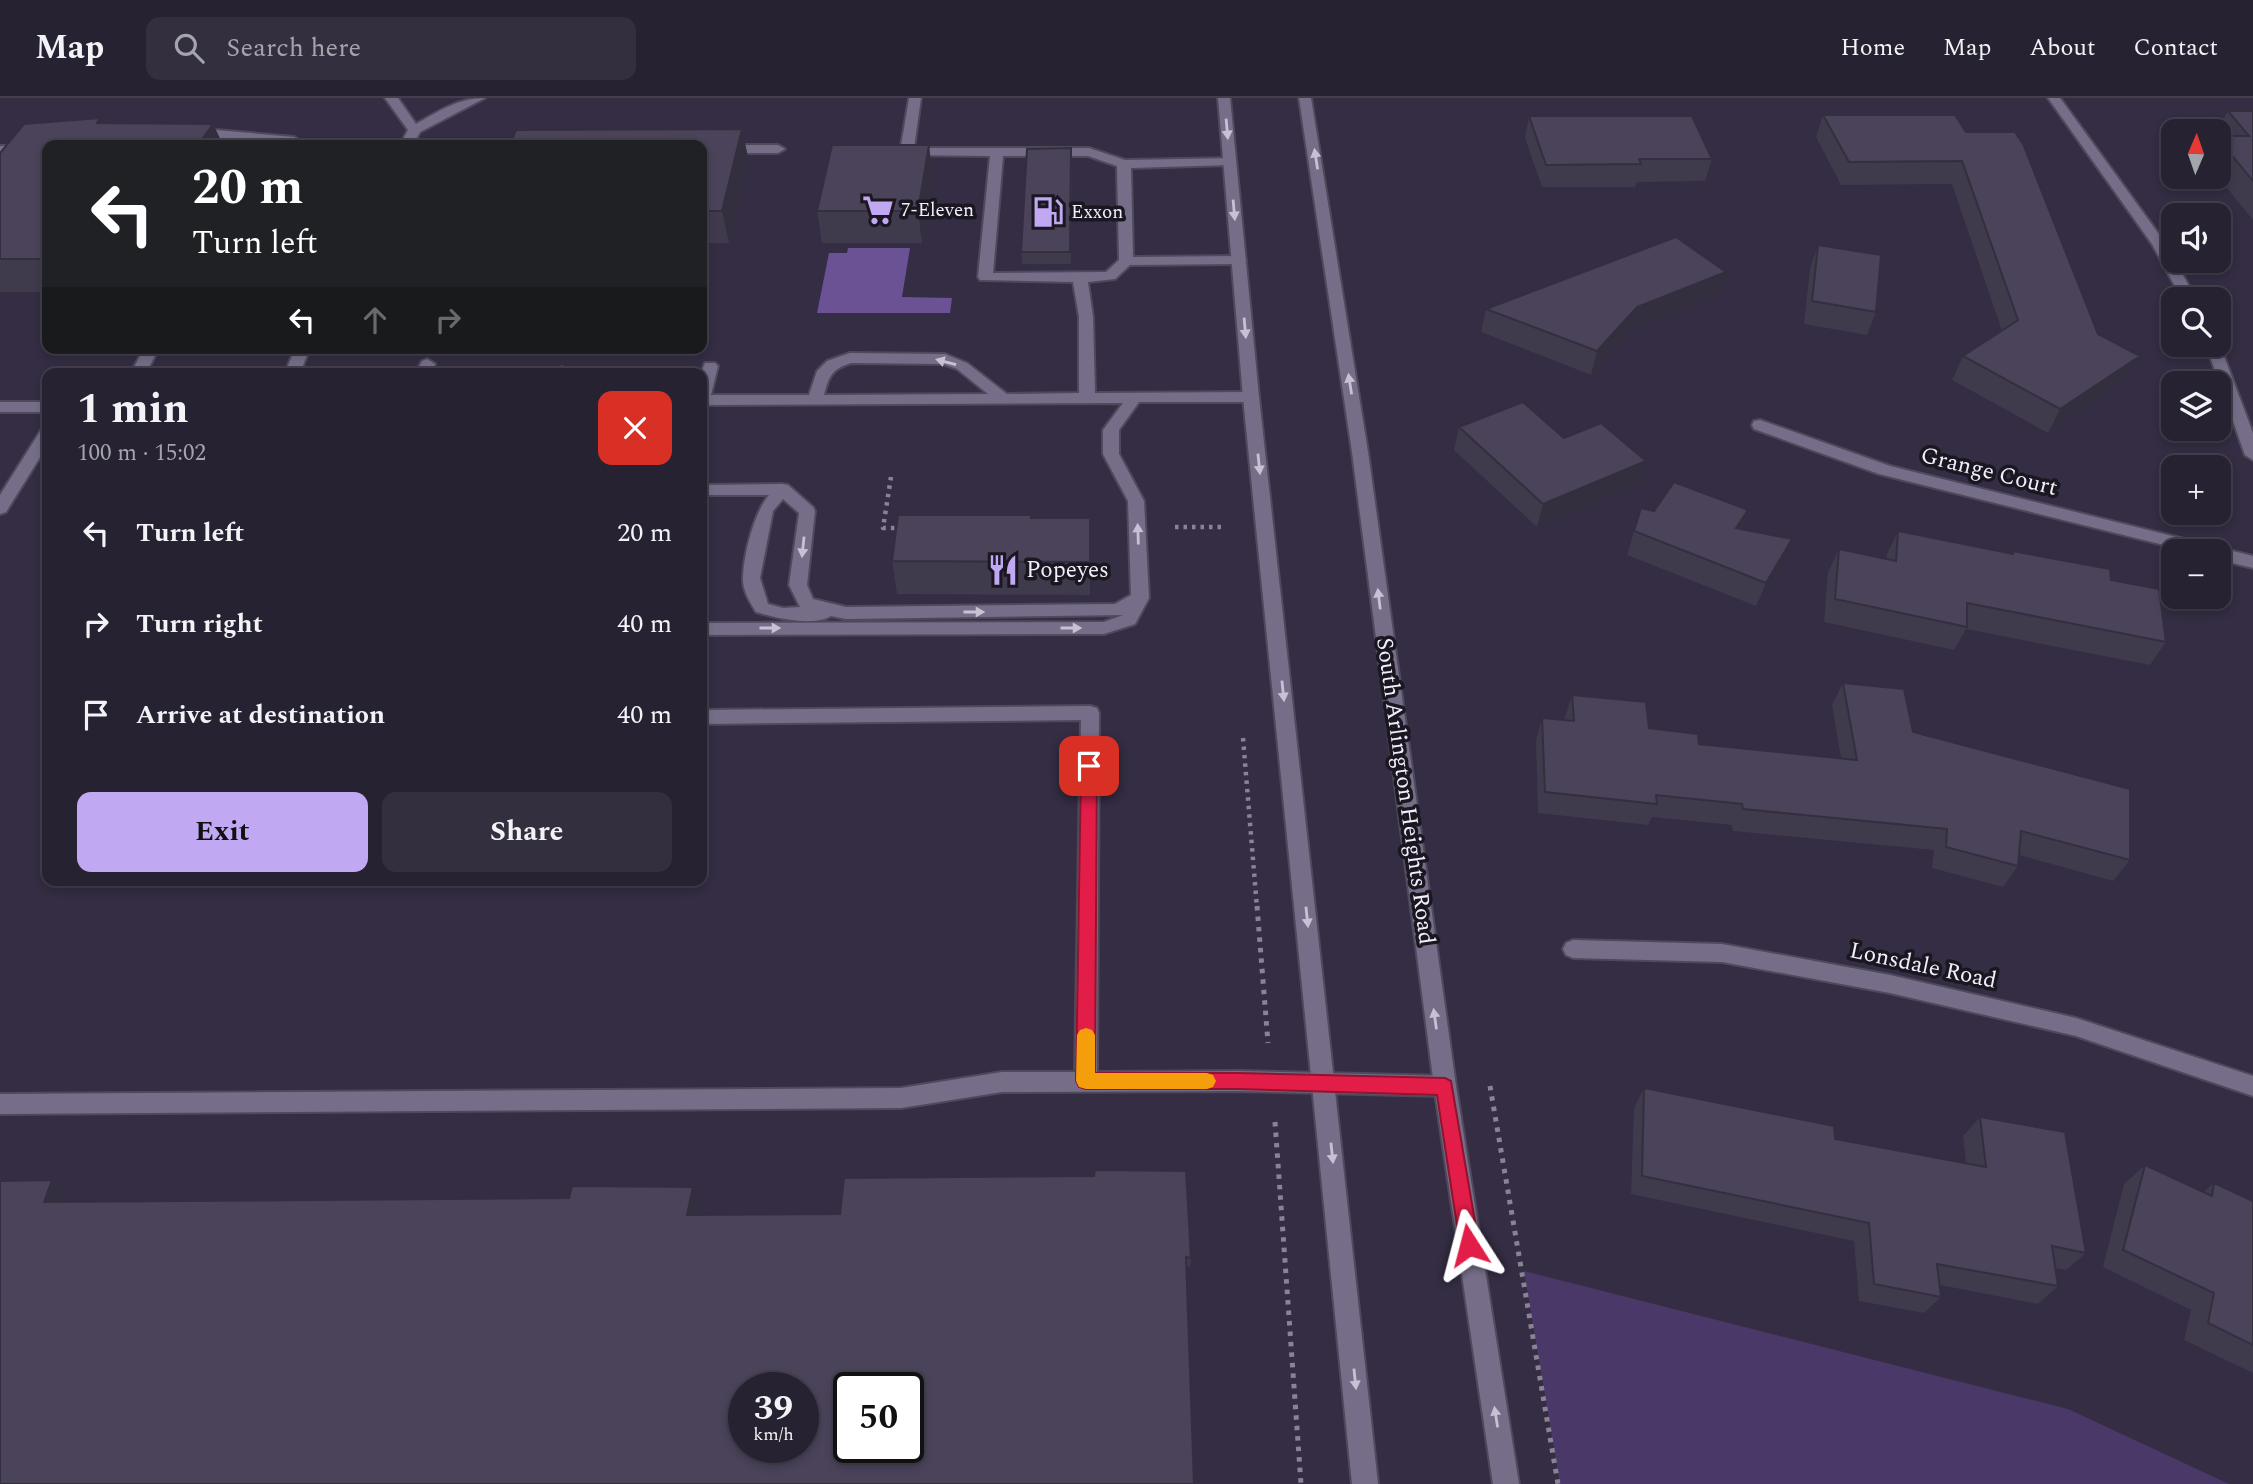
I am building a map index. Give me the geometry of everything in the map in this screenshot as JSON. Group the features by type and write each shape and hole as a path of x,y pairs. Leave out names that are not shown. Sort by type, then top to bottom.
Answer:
{"main road":[{"path":"391,98 415,130"},
{"path":"410,140 415,130 451,109 479,98"},
{"path":"915,98 907,152 1089,152 1124,164 1230,160"},
{"path":"1224,98 1251,397 1365,1484"},
{"name":"South Arlington Heights Road","path":"1306,98 1360,452 1445,1087 1506,1484"},
{"path":"2054,98 2160,244 2183,287"},
{"path":"183,138 263,137 286,140"},
{"path":"0,150 42,146"},
{"path":"707,149 778,149"},
{"path":"997,153 985,277 1110,276 1126,261 1124,164"},
{"path":"1080,278 1086,317 1087,396"},
{"path":"2217,357 2253,455"},
{"path":"815,399 822,374 832,364 850,358 945,359 962,366 1003,398"},
{"path":"707,379 710,366"},
{"path":"707,629 1104,628 1129,620 1140,598 1136,501 1111,454 1111,430 1136,396"},
{"path":"707,400 1251,397"},
{"path":"0,407 42,407"},
{"name":"Grange Court","path":"1760,425 1885,470 2162,539"},
{"path":"0,508 42,442"},
{"path":"782,489 765,510 751,578 754,593 762,608 783,614 1118,610 1140,598"},
{"path":"707,490 782,489 807,511 798,585 806,603 846,613"},
{"path":"2231,557 2253,562"},
{"path":"707,717 1090,713 1086,1081"},
{"name":"Lonsdale Road","path":"1573,949 1722,953 1890,984 2076,1027 2253,1086"},
{"path":"0,1104 901,1098 1002,1082 1086,1081 1445,1087"}],"lane":[{"path":"1126,261 1239,260"}],"path":[{"path":"891,478 883,528 910,528"},
{"path":"1137,527 1230,527"},
{"path":"1243,732 1301,1484"}],"shaded area":[{"path":"848,248 910,248 902,297 952,298 950,313 817,313 829,253 847,253"},
{"path":"1524,1271 2068,1409 2229,1484 1560,1484"}],"building":[{"path":"2228,111 2253,111 2253,181 2231,154 2231,136 2249,136"},
{"path":"1823,115 1955,115 1966,132 2015,132 2023,144 2098,334 2140,356 2060,409 1963,356 2018,320 1962,161 1849,162"},
{"path":"1529,116 1692,116 1712,159 1639,159 1641,164 1546,165"},
{"path":"100,118 97,123 213,124 202,140 42,140 42,259 0,259 0,153 24,124"},
{"path":"742,129 722,211 707,211 707,140 512,140 516,130"},
{"path":"832,145 929,145 918,211 817,211"},
{"name":"Exxon","path":"1071,148 1070,252 1021,252 1027,149"},
{"path":"1676,237 1726,272 1637,307 1597,351 1486,309"},
{"path":"1818,245 1881,255 1876,312 1812,301"},
{"path":"1523,402 1564,438 1601,423 1646,461 1543,504 1459,427"},
{"path":"1674,482 1748,510 1736,528 1792,539 1766,583 1634,531 1641,508 1654,511"},
{"path":"898,515 1090,518 1090,562 892,561"},
{"path":"1898,531 2013,554 2012,551 2110,569 2111,580 2159,589 2166,642 1967,603 1967,627 1835,599 1839,549 1896,561"},
{"path":"1843,683 1904,689 1913,732 2130,789 2130,860 2021,831 2018,866 1946,847 1947,829 1743,809 1742,804 1656,795 1657,804 1545,792 1542,718 1574,721 1572,695 1646,702 1649,728 1698,734 1699,744 1857,760"},
{"path":"1644,1088 1834,1126 1835,1139 1986,1167 1980,1117 2065,1132 2086,1253 2052,1246 2058,1286 1937,1264 1941,1297 1874,1284 1869,1223 1642,1176"},
{"path":"2145,1165 2212,1196 2214,1183 2253,1201 2253,1345 2208,1323 2214,1293 2123,1250"},
{"path":"1095,1170 1186,1171 1191,1258 1186,1257 1194,1484 0,1484 0,1181 52,1180 44,1202 569,1198 572,1186 693,1187 687,1215 840,1214 844,1178 1094,1176"}],"slow traffic":[{"path":"1086,1035 1086,1081 1207,1081"}],"place":[{"name":"7-Eleven","path":"878,210"},
{"name":"Exxon","path":"1048,212"},
{"name":"Popeyes","path":"1003,570"}],"route":[{"path":"1089,766 1086,1081 1237,1081 1445,1087 1469,1245"}]}
